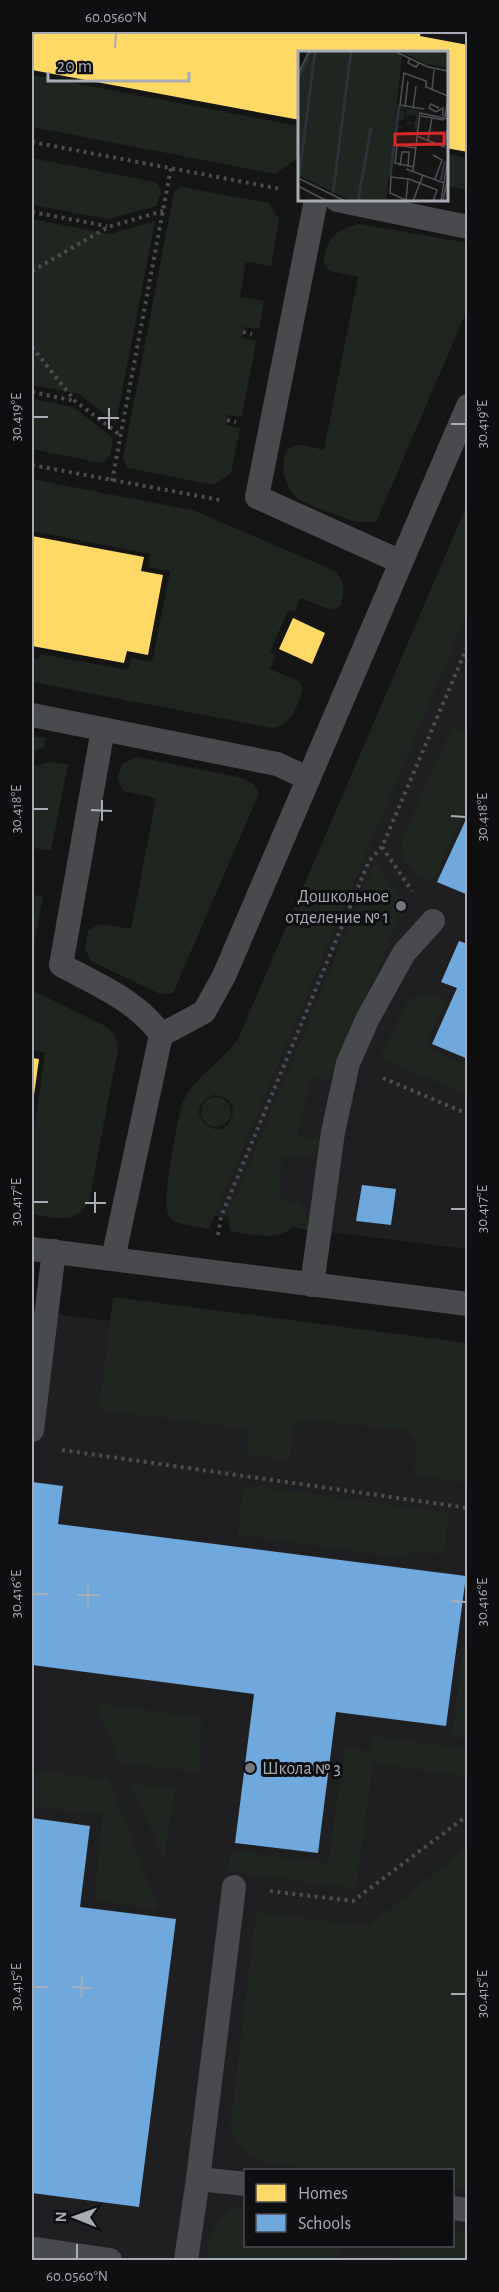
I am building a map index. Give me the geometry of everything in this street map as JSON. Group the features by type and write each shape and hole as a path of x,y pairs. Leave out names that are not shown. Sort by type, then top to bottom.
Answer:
{"lane":[{"path":"316,201 256,497 401,562"},
{"path":"342,201 468,227"},
{"path":"161,1035 204,1012 224,976 468,406"},
{"path":"32,715 277,764 307,778"},
{"path":"103,729 61,965 138,1008 161,1035 113,1259"},
{"path":"312,1285 333,1132 348,1063 368,1018 404,953 433,921"},
{"path":"32,1430 43,1250 468,1304"},
{"path":"186,2260 234,1887"},
{"path":"198,2179 244,2184"},
{"path":"36,2249 110,2260"}],"path":[{"path":"32,142 289,190"},
{"path":"112,481 171,168"},
{"path":"32,271 108,226 164,211"},
{"path":"32,212 108,226"},
{"path":"32,347 75,401 120,435"},
{"path":"32,392 75,401"},
{"path":"32,465 230,502 256,497"},
{"path":"218,1236 221,1217 369,861 382,847 468,645"},
{"path":"382,847 433,921"},
{"path":"348,1063 468,1114"},
{"path":"55,1449 468,1508"},
{"path":"234,1887 353,1901 468,1815"}],"shaded area":[{"path":"32,75 298,126 298,158 275,174 32,127"},
{"path":"448,154 467,158 467,190 448,186"},
{"path":"32,158 155,182 161,190 157,206 108,219 32,205"},
{"path":"181,187 269,203 279,220 271,266 246,262 240,297 264,301 259,329 244,327 242,338 256,341 242,417 227,415 226,425 240,428 231,473 214,485 128,468 123,459 174,192"},
{"path":"32,219 110,234 155,221 116,423 79,394 32,385"},
{"path":"359,224 468,243 467,310 376,522 356,522 301,500 292,492 283,469 285,454 290,448 300,445 324,450 358,277 330,271 323,263 327,247 334,236 344,229"},
{"path":"32,399 73,407 113,438 110,455 102,463 32,449"},
{"path":"32,479 195,511 335,571 343,583 341,606 331,610 300,598 295,612 288,610 270,652 276,655 270,669 300,682 303,690 296,709 289,719 272,728 32,682 32,658 39,660 40,654 128,670 131,658 152,662 170,571 148,567 150,554 32,531"},
{"path":"467,505 467,613 209,1229 178,1223 168,1214 167,1193 182,1104 193,1086 238,1039","holes":["214,1095 229,1101 233,1108 232,1117 227,1126 219,1129 211,1128 205,1123 200,1117 199,1109 203,1101"]},
{"name":"Дошкольное отделение № 1","path":"467,597 467,1249 203,1214"},
{"path":"452,726 467,733 467,806 433,882 414,872 406,863 401,842"},
{"path":"32,736 46,738 44,748 32,751"},
{"path":"136,757 242,778 253,784 259,793 173,993 160,994 91,961 85,948 88,931 99,924 131,929 156,798 123,791 117,778 122,764"},
{"path":"50,762 68,764 51,851 33,848 32,852 32,766"},
{"path":"375,863 405,904 331,1080 311,1078 297,1135 321,1140 318,1147 310,1155 282,1157 279,1199 302,1205 309,1228 308,1230 292,1227 279,1235 271,1236 230,1231 228,1214"},
{"path":"32,894 43,897 32,945"},
{"path":"32,990 105,1026 113,1033 118,1045 89,1202 77,1214 64,1218 32,1214 32,1144 45,1053 32,1050"},
{"path":"422,994 434,994 446,1000 425,1046 467,1065 467,1095 379,1058 408,1000"},
{"path":"216,1097 222,1098 230,1106 230,1118 222,1126 216,1127 210,1126 202,1118 201,1112 202,1106 210,1098"},
{"path":"113,1297 467,1343 467,1483 414,1476 416,1438 408,1430 303,1420 294,1427 290,1460 248,1455 249,1429 99,1410"},
{"name":"Школа № 3","path":"32,1311 467,1366 468,2227 462,2260 32,2260"},
{"path":"244,1485 449,1513 444,1555 410,1551 409,1559 237,1535"},
{"path":"463,1648 467,1648 467,1739 452,1737"},
{"path":"95,1703 202,1718 199,1772 121,1764"},
{"path":"373,1736 467,1749 467,1776 373,1764 356,1889 227,1871 231,1850 328,1863 345,1747 371,1751"},
{"path":"36,1771 109,1779 158,1909 94,1901 103,1814 32,1807"},
{"path":"131,1783 175,1789 164,1861"},
{"path":"467,1847 467,2189 454,2187 454,2169 316,2169 264,2161 242,2149 230,2128 256,1912 368,1926"},
{"path":"236,2206 244,2207 244,2247 341,2247 339,2260 206,2260 213,2229 221,2218"},
{"path":"454,2230 467,2231 467,2260 398,2260 400,2247 454,2247"}],"building: Homes":[{"path":"32,32 421,32 420,36 468,45 468,152 448,148 448,51 298,51 298,120 32,70"},
{"path":"32,536 144,557 141,571 163,575 148,655 127,651 124,663 32,646"},
{"path":"293,618 325,633 312,664 279,649"},
{"path":"32,1058 39,1059 33,1102 32,1101"}],"building: Schools":[{"path":"468,815 468,895 437,882"},
{"path":"459,941 468,944 468,1059 432,1044 457,988 441,982"},
{"path":"362,1185 396,1189 391,1225 356,1221"},
{"path":"32,1482 63,1486 58,1524 466,1576 446,1726 336,1712 318,1853 235,1843 254,1694 32,1665"},
{"path":"32,1818 90,1826 80,1907 176,1919 139,2207 32,2193"}],"place":[{"name":"Дошкольное отделение № 1","path":"401,906"},
{"name":"Школа № 3","path":"250,1768"}]}
